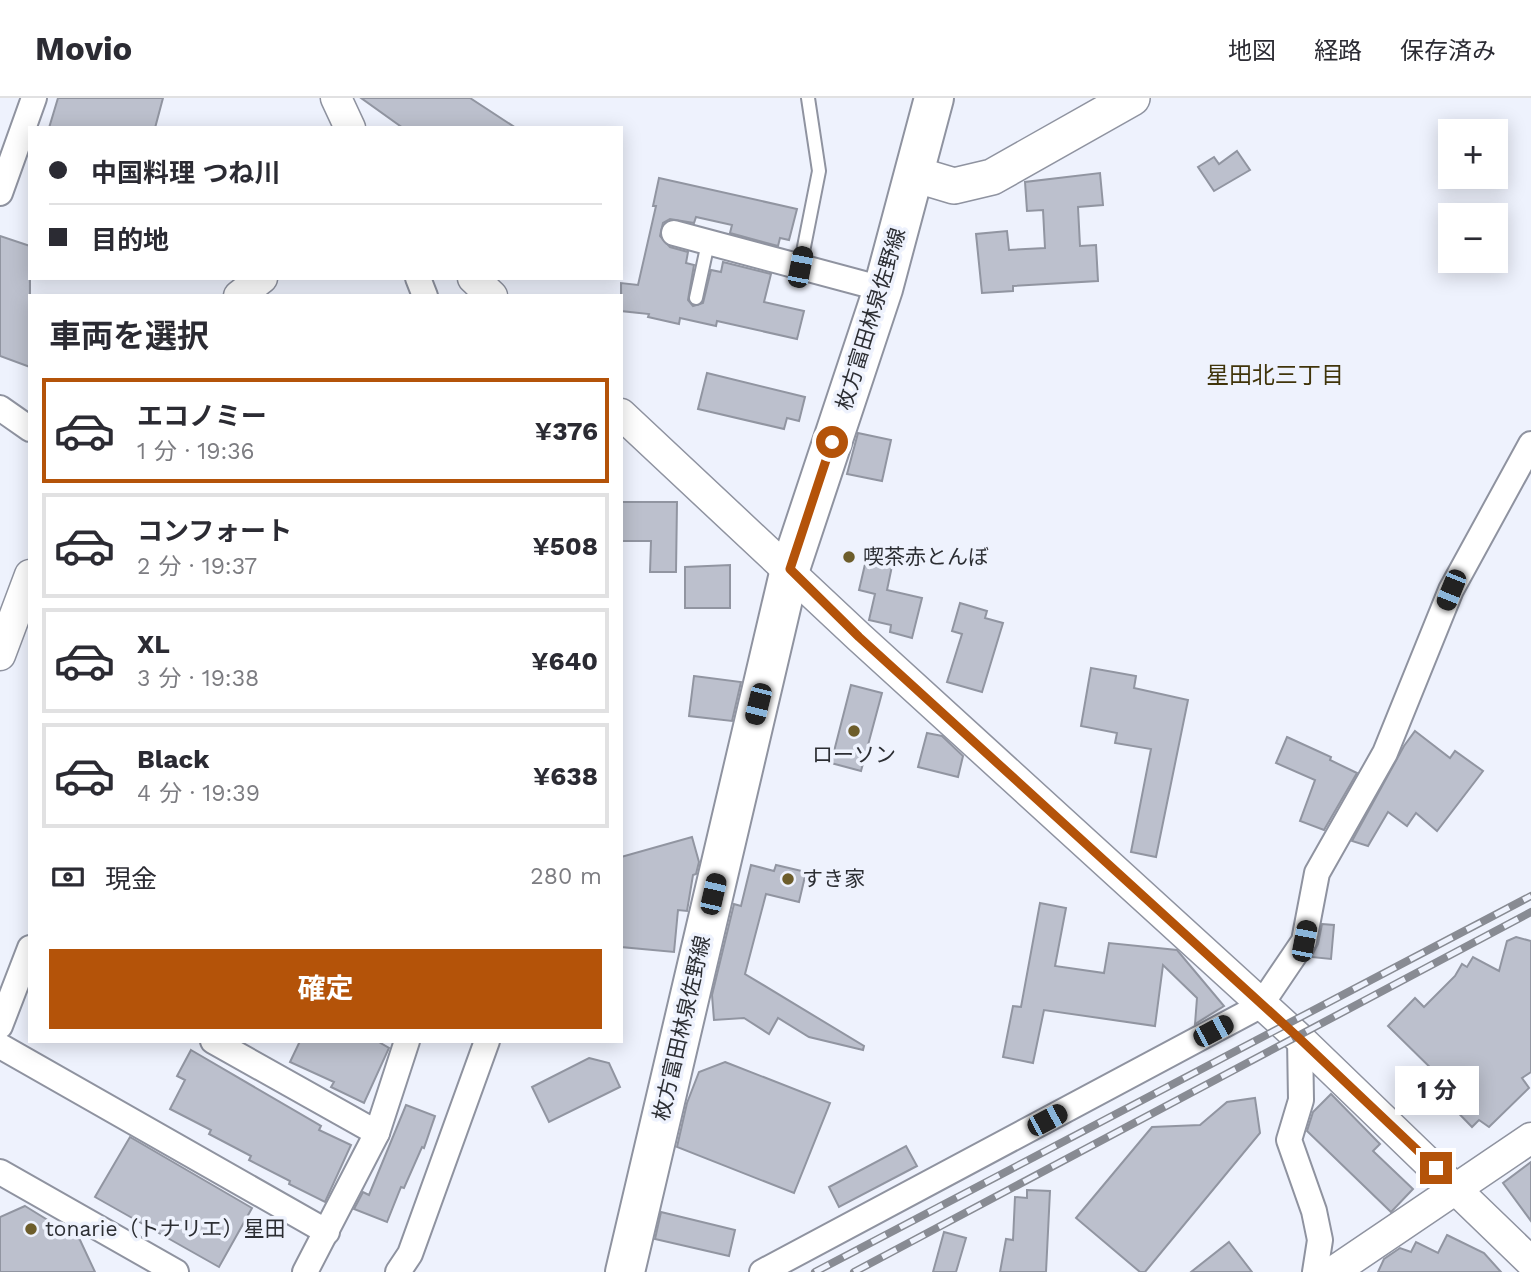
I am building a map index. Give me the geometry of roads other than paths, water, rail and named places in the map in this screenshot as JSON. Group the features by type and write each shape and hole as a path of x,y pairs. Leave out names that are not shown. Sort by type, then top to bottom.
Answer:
{"main road":[{"name":"枚方富田林泉佐野線","path":"625,1272 790,569 883,289 934,98"},
{"path":"914,174 954,186 992,177 1132,98"}],"street":[{"path":"0,193 11,136 34,98"},
{"path":"336,98 349,126"},
{"path":"674,233 883,289"},
{"path":"242,294 259,280"},
{"path":"475,280 490,294"},
{"path":"0,408 28,428"},
{"path":"623,416 790,569 859,637 1260,1006 1300,1039 1531,1262"},
{"path":"762,1272 1260,1006 1304,941 1317,873 1385,752 1451,590 1531,444"},
{"path":"0,654 28,580"},
{"path":"0,1026 28,953"},
{"path":"1300,1039 1301,1100 1289,1140 1307,1182 1320,1240 1315,1272"},
{"path":"217,1043 377,1133"},
{"path":"305,1272 377,1133 406,1043"},
{"path":"398,1272 410,1254 486,1043"},
{"path":"0,1046 327,1233"},
{"path":"1333,1272 1531,1138"},
{"path":"0,1172 176,1272"}],"lane":[{"path":"800,267 819,171 808,98"},
{"path":"696,298 708,243"}],"railway":[{"path":"815,1272 1531,896"},
{"path":"854,1272 1531,912"}],"place":[{"name":"喫茶赤とんぼ","path":"849,557"},
{"name":"ローソン","path":"854,731"},
{"name":"すき家","path":"788,879"},
{"name":"tonarie（トナリエ）星田","path":"31,1229"}],"district":[{"name":"星田北三丁目","path":"1275,375"}]}
